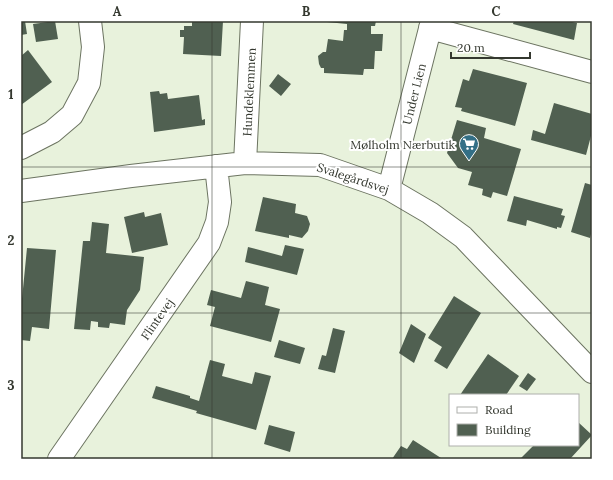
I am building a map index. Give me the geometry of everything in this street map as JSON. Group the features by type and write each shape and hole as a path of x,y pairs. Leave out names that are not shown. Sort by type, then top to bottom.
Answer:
{"street":[{"path":"21,148 52,132 72,115 89,83 93,47 90,21"},
{"name":"Hundeklemmen","path":"245,162 252,21"},
{"path":"431,24 592,72"},
{"name":"Under Lien","path":"389,189 431,24"},
{"name":"Svalegårdsvej","path":"21,191 245,162 320,165 389,189 430,213 462,237 592,372"},
{"name":"Flintevej","path":"59,459 210,243 217,222 220,202 216,166"}],"building":[{"path":"21,21 25,21 27,34 21,35"},
{"path":"55,21 58,39 36,42 33,24"},
{"path":"192,21 223,21 221,56 183,54 184,37 180,37 180,30 184,30 184,26 192,26"},
{"path":"327,21 376,21 375,26 371,26 371,34 383,34 382,51 375,51 374,69 364,69 363,75 324,73 324,68 321,68 319,64 318,56 323,52 326,52 328,39 343,41 344,30 347,30 347,24"},
{"path":"514,21 567,21 577,23 574,40 513,24"},
{"path":"28,50 52,82 21,105 21,56"},
{"path":"473,69 527,83 515,126 461,111 462,108 455,107 463,79 469,81"},
{"path":"278,74 291,84 281,96 269,86"},
{"path":"159,91 160,94 167,93 168,99 199,95 202,120 205,119 205,125 154,132 150,92"},
{"path":"554,103 592,114 592,132 586,155 531,140 533,130 545,134"},
{"path":"457,120 486,128 484,138 521,149 507,196 493,192 491,198 482,195 483,189 468,185 472,172 458,168 447,153"},
{"path":"585,183 592,185 592,230 590,238 571,232"},
{"path":"514,196 563,209 561,215 565,216 561,228 557,227 557,229 527,220 526,226 507,221"},
{"path":"263,197 296,204 295,213 307,216 310,224 308,231 302,238 289,235 289,238 255,231"},
{"path":"144,212 145,217 161,213 168,245 132,253 124,217"},
{"path":"92,222 109,224 106,253 144,257 140,290 127,310 125,325 110,323 109,328 98,327 98,322 91,321 90,330 74,329 83,241 90,241"},
{"path":"285,245 304,249 297,275 245,262 248,247 282,256"},
{"path":"27,248 56,250 49,329 32,327 30,341 21,340 21,309"},
{"path":"246,281 269,287 265,305 280,309 271,342 210,326 215,307 207,305 211,290 241,298"},
{"path":"454,296 481,313 447,369 434,361 442,347 428,338"},
{"path":"411,324 426,334 414,363 399,353"},
{"path":"333,328 345,331 335,373 318,369 322,355 326,356"},
{"path":"279,340 305,348 300,364 274,357"},
{"path":"488,354 519,376 507,394 461,394"},
{"path":"210,360 225,364 222,376 252,384 255,372 271,376 256,430 196,413 197,411 152,398 156,386 190,396 190,398 199,401"},
{"path":"528,373 536,379 527,391 519,386"},
{"path":"579,423 592,435 570,459 520,459 533,446 579,446"},
{"path":"269,425 295,432 290,452 264,444"},
{"path":"413,440 441,458 392,459 401,446 407,449"}],"place":[{"name":"Mølholm Nærbutik","path":"469,161"}]}
